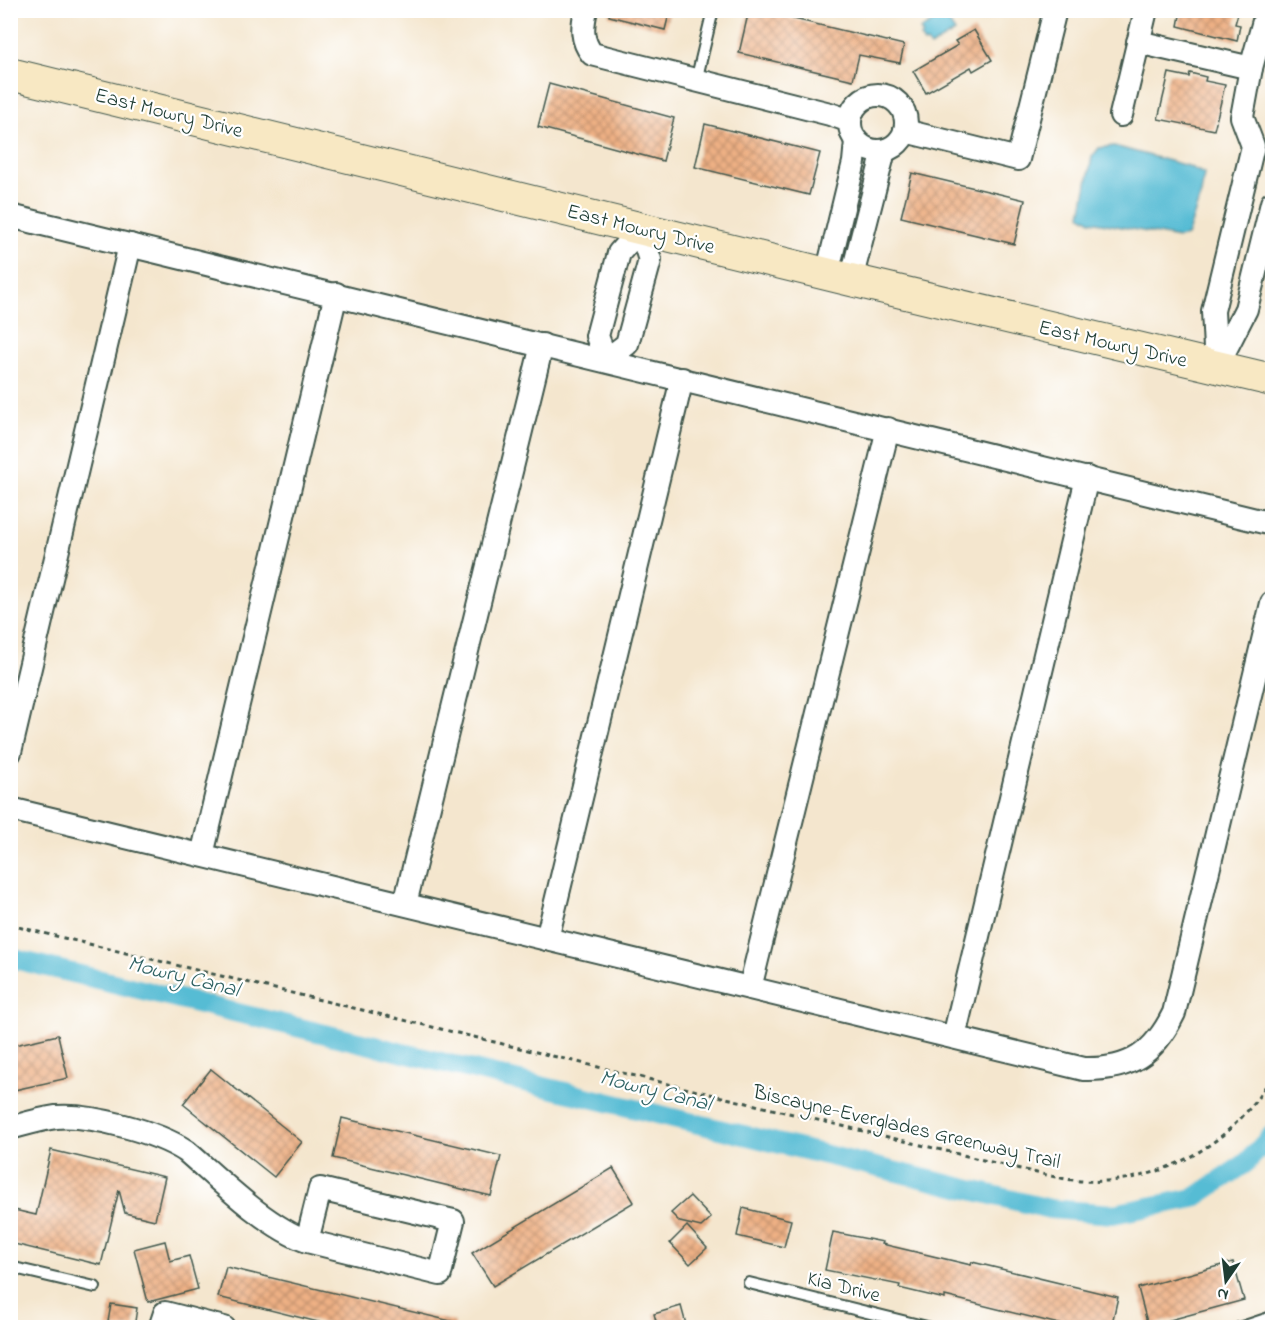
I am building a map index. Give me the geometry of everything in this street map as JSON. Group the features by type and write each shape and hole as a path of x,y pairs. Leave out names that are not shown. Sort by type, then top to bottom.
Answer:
{"street":[{"path":"585,10 582,25 585,45 592,54 830,114 853,131 872,150 881,151 896,145 905,131 904,112 899,105 883,96 873,96 857,104 852,112 853,131 854,162 839,277"},
{"path":"905,131 1018,159 1055,10"},
{"path":"1121,115 1146,10"},
{"path":"1216,367 1213,311 1263,148 1242,117 1251,68 1267,10"},
{"path":"1138,42 1251,68"},
{"name":"East Mowry Drive","path":"10,74 640,229 1272,380"},
{"path":"839,277 882,159 881,151"},
{"path":"1216,367 1246,309 1272,203"},
{"path":"10,216 1272,524"},
{"path":"606,360 597,336 619,253 640,229"},
{"path":"606,360 627,344 650,260 640,229"},
{"path":"10,752 130,245"},
{"path":"609,292 639,299"},
{"path":"202,855 336,294"},
{"path":"405,904 542,345"},
{"path":"547,939 682,379"},
{"path":"750,988 888,429"},
{"path":"954,1037 1087,478"},
{"path":"10,808 1084,1069 1106,1069 1126,1064 1149,1051 1164,1032 1174,1013 1272,603"},
{"path":"10,1128 54,1117 74,1117 153,1135 173,1142 186,1151 270,1221 296,1237 307,1241 440,1274 453,1221 320,1189 307,1241"},
{"path":"160,1328 165,1313 224,1328"}],"lane":[{"path":"696,81 713,10"},
{"path":"10,1267 95,1287"},
{"name":"Kia Drive","path":"749,1283 931,1328"},
{"path":"1239,1328 1272,1317"}],"path":[{"name":"Biscayne-Everglades Greenway Trail","path":"10,925 1026,1170 1082,1181 1132,1178 1153,1173 1195,1155 1217,1140 1245,1115 1258,1099 1272,1075"}],"water":[{"path":"944,15 955,32 930,47 920,37 923,35 920,30"},
{"path":"1114,146 1188,166 1204,174 1201,194 1187,236 1178,238 1091,221 1081,215 1092,157 1099,148"}],"building":[{"path":"610,10 670,10 665,30 609,16"},
{"path":"749,10 904,45 900,63 859,55 853,80 739,53"},
{"path":"1181,10 1239,10 1235,24 1240,25 1237,41 1178,26"},
{"path":"974,30 992,60 973,71 971,67 926,93 913,71 958,45 955,41"},
{"path":"1169,73 1189,77 1190,73 1206,77 1205,81 1225,85 1214,130 1158,119"},
{"path":"549,84 674,118 663,161 538,127"},
{"path":"705,124 820,153 809,195 695,167"},
{"path":"912,173 1025,200 1014,244 901,217"},
{"path":"58,1035 68,1078 10,1091 10,1046"},
{"path":"211,1069 302,1142 274,1177 183,1104"},
{"path":"342,1118 501,1156 491,1196 333,1158"},
{"path":"51,1150 165,1177 155,1220 125,1213 119,1190 101,1265 10,1243 10,1209 36,1215"},
{"path":"613,1168 634,1202 493,1286 472,1253"},
{"path":"690,1196 711,1218 701,1227 680,1222 671,1213"},
{"path":"743,1208 791,1220 784,1247 737,1236"},
{"path":"687,1226 707,1248 690,1264 670,1243"},
{"path":"833,1232 1118,1297 1111,1328 1075,1328 945,1296 945,1299 899,1288 900,1285 825,1270"},
{"path":"165,1241 170,1261 189,1256 198,1289 148,1302 134,1249"},
{"path":"1233,1262 1244,1300 1148,1326 1138,1288"},
{"path":"226,1267 455,1322 455,1328 342,1328 218,1297"},
{"path":"111,1304 137,1308 134,1328 107,1328"},
{"path":"681,1306 687,1328 658,1328 654,1314"}],"waterway":[{"name":"Mowry Canal","path":"10,958 1050,1209 1113,1214 1194,1198 1246,1163 1272,1135"}]}
